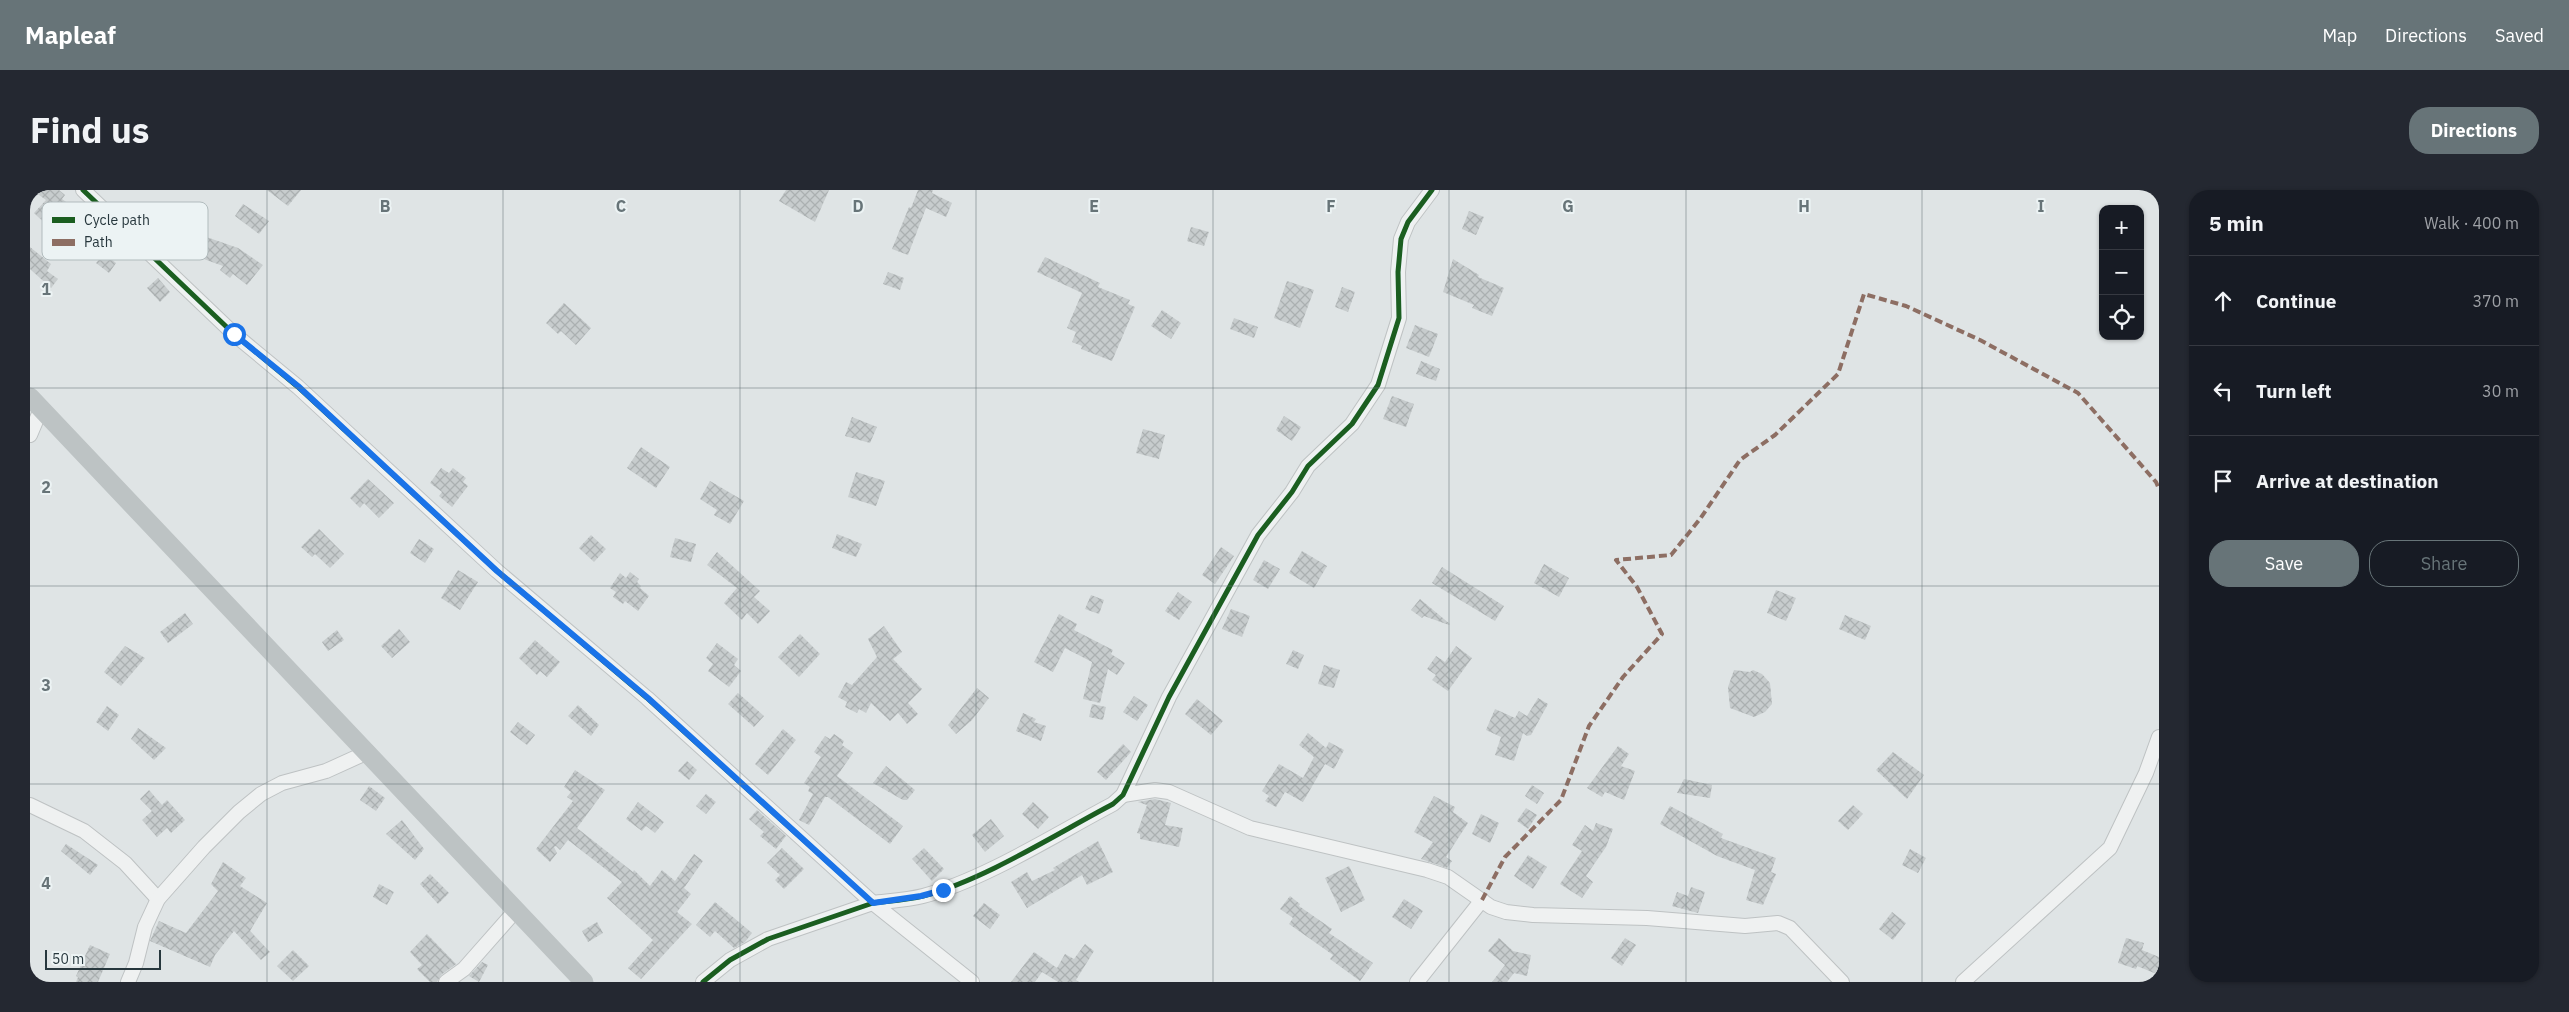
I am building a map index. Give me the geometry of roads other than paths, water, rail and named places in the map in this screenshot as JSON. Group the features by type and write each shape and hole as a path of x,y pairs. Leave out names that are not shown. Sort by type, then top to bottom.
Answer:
{"main road":[{"path":"36,403 584,982"}],"street":[{"path":"83,190 96,202"},
{"path":"703,982 730,960 768,939 873,903 921,896 943,890 990,869 1113,804 1123,796 1169,697 1253,542 1292,492 1308,466 1352,424 1378,385 1399,318 1398,272 1401,239 1408,222 1432,190"},
{"path":"156,260 234,334 306,393 497,571 648,698 873,903 972,982"},
{"path":"30,435 36,403"},
{"path":"1963,982 2110,848 2146,774 2159,737"},
{"path":"128,982 136,962 144,927 158,900 204,847 239,812 261,794 282,783 326,771 368,752"},
{"path":"1123,796 1155,790 1169,792 1250,828 1426,870 1448,877 1491,907 1506,912 1533,915 1647,918 1745,926 1778,923 1790,928 1842,982"},
{"path":"30,805 84,831 125,863 158,900"},
{"path":"1417,982 1482,900"},
{"path":"446,982 464,969 516,910"}]}
